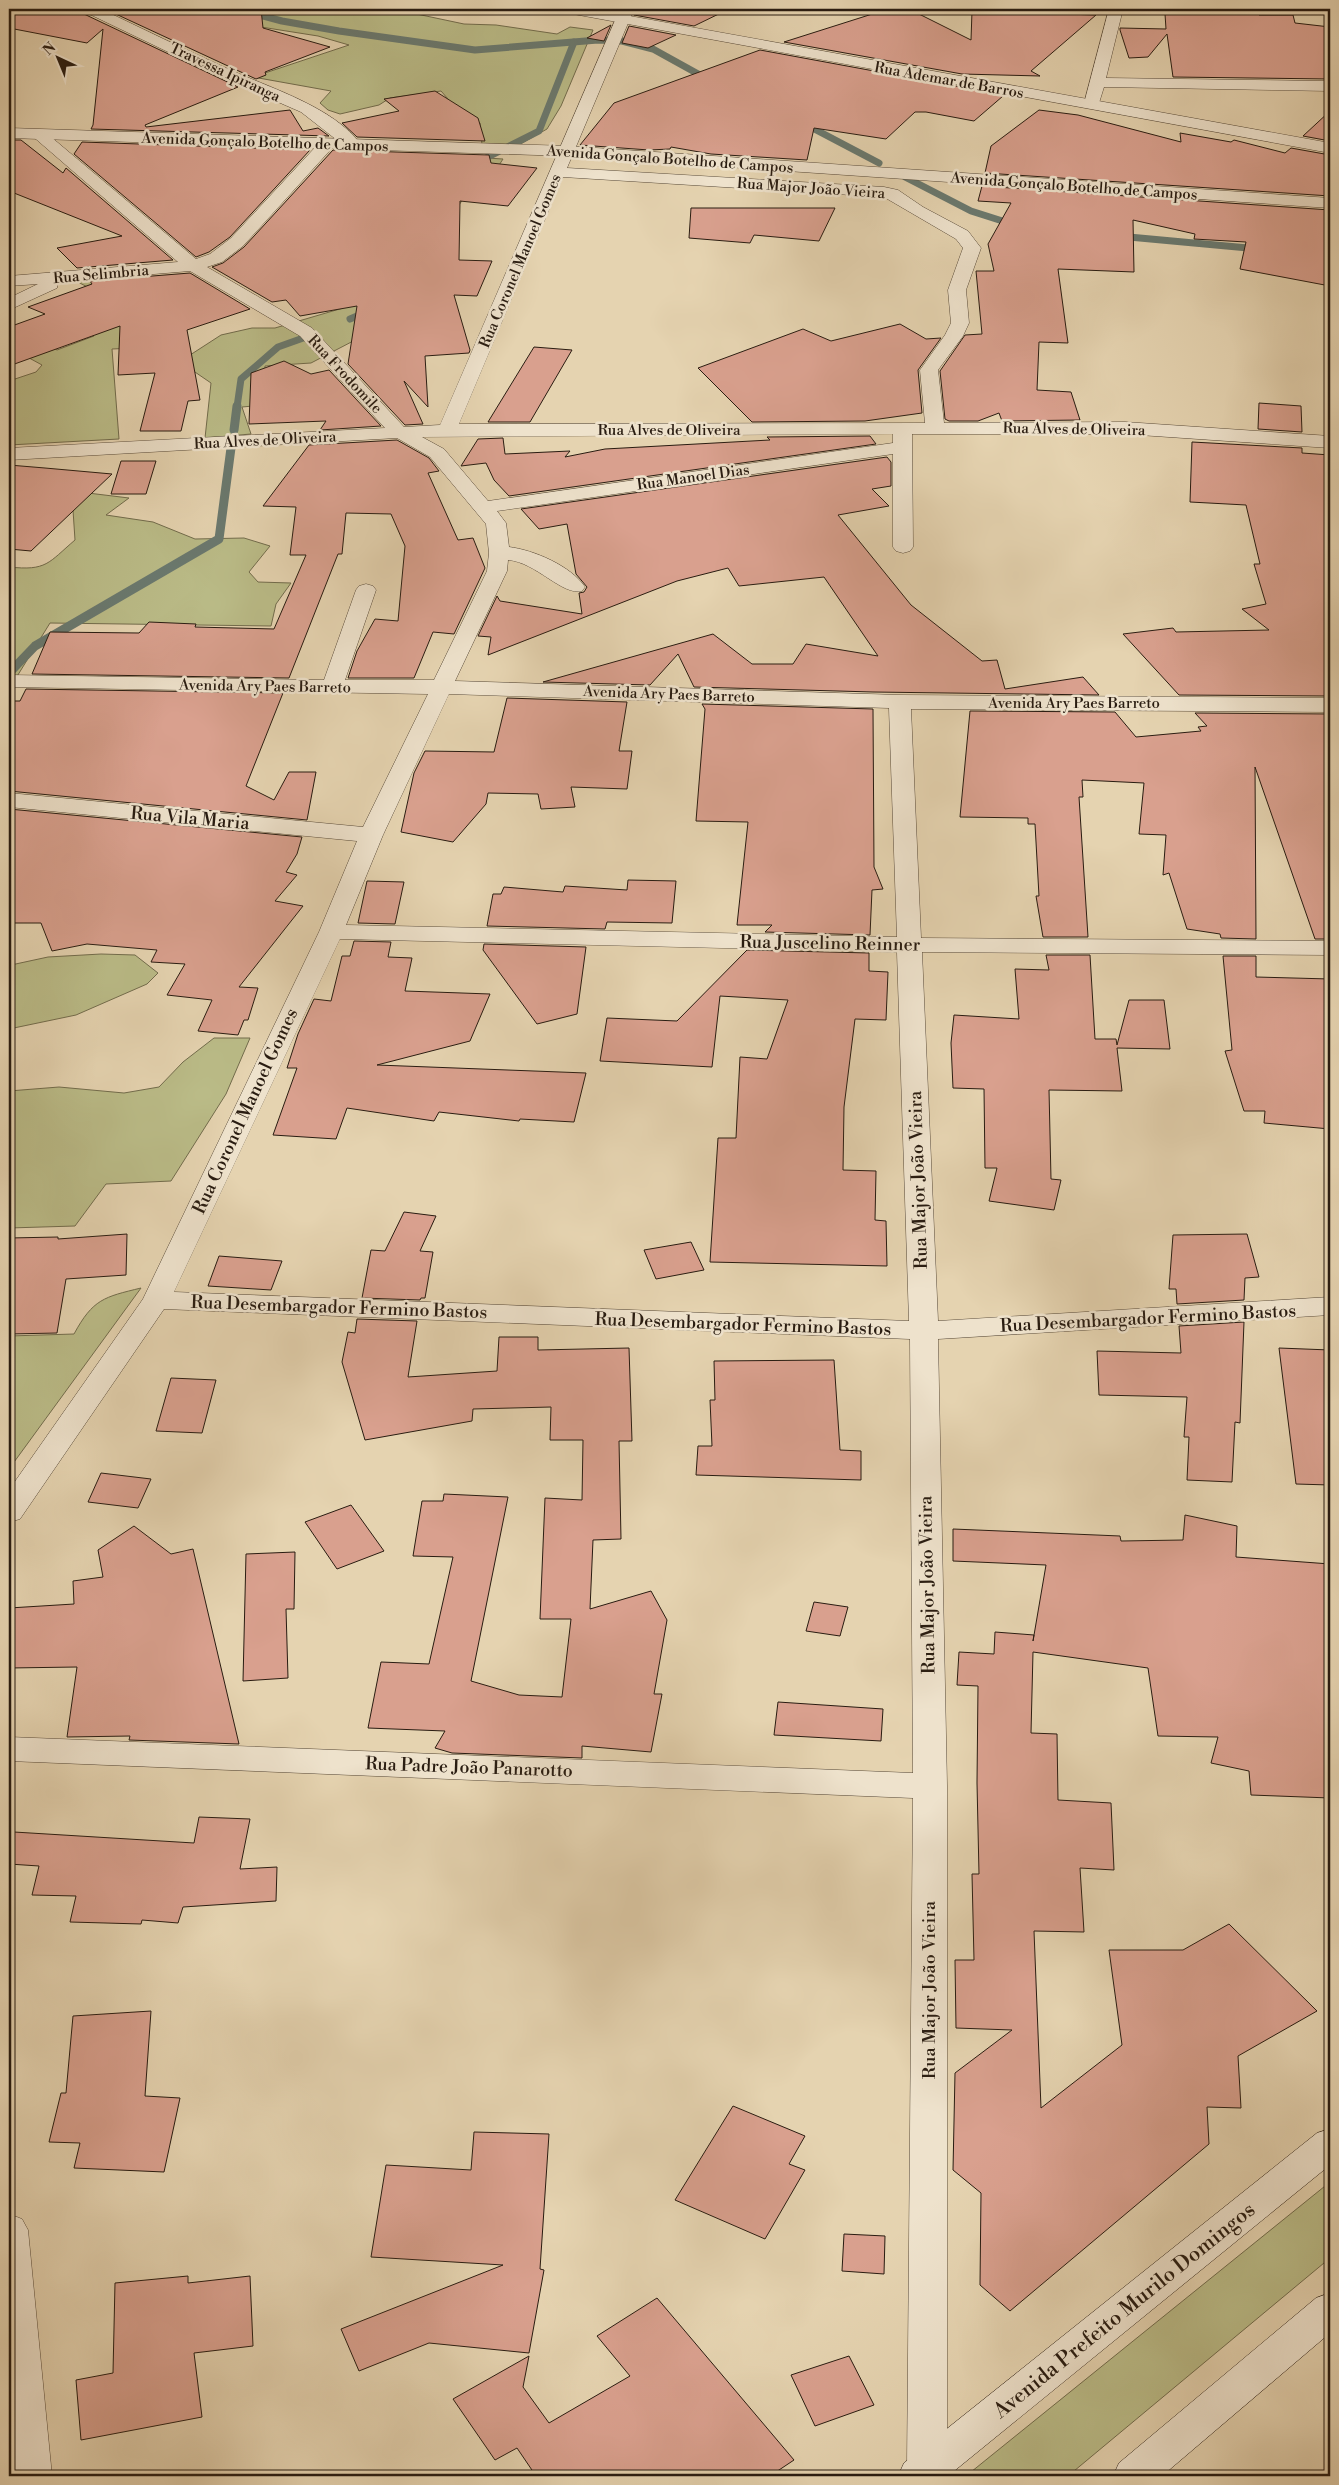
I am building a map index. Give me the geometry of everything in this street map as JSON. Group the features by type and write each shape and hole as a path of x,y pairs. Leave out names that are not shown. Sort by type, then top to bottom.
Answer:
{"street":[{"name":"Travessa Ipiranga","path":"90,9 221,72 306,109 334,128 354,145"},
{"name":"Rua Ademar de Barros","path":"568,9 626,14 1091,106 1330,148"},
{"path":"1091,106 1116,9"},
{"name":"Rua Coronel Manoel Gomes","path":"447,430 626,14"},
{"path":"1098,82 1330,86"},
{"name":"Avenida Gonçalo Botelho de Campos","path":"9,133 567,152 1330,203"},
{"name":"Rua Frodomile","path":"38,134 194,266 306,332 399,432 437,454 496,523 499,554 496,571 439,687"},
{"path":"194,266 216,258 237,242 327,144"},
{"name":"Rua Major João Vieira","path":"558,172 884,192 892,194 917,211 962,236 972,248 956,290 960,323 954,336 929,370 934,428"},
{"name":"Rua Selimbria","path":"9,281 194,266"},
{"path":"9,305 66,277"},
{"name":"Rua Alves de Oliveira","path":"9,454 447,430 902,439 934,428 1125,428 1330,442"},
{"path":"902,439 904,547"},
{"name":"Rua Manoel Dias","path":"484,507 902,439"},
{"path":"499,554 518,553 537,559 574,587"},
{"path":"332,688 366,590"},
{"name":"Avenida Ary Paes Barreto","path":"9,681 332,688 439,687 900,702 1330,705"},
{"name":"Rua Coronel Manoel Gomes","path":"9,1512 156,1300 331,932 371,835 439,687"},
{"name":"Rua Major João Vieira","path":"900,702 924,1331 930,1786 922,2473"},
{"name":"Rua Vila Maria","path":"9,800 371,835"},
{"name":"Rua Juscelino Reinner","path":"331,932 909,946 1330,948"},
{"name":"Rua Desembargador Fermino Bastos","path":"156,1300 924,1331 1330,1306"},
{"name":"Rua Padre João Panarotto","path":"9,1749 930,1786"},
{"name":"Avenida Prefeito Murilo Domingos","path":"922,2473 1330,2144"},
{"path":"9,2230 32,2476"},
{"path":"1133,2476 1330,2310"}],"green space":[{"path":"189,9 393,9 464,24 496,25 557,34 570,27 593,30 561,106 547,129 517,146 482,145 480,123 444,122 430,103 448,99 441,91 390,98 379,105 340,114 328,110 320,103 331,91 253,77 349,45 318,36 261,27"},
{"path":"471,157 503,159 494,173 467,194 450,217 407,313 311,363 265,366 265,380 287,403 242,407 251,434 205,438 211,383 192,370 187,357 221,335 252,328 275,328 343,308"},
{"path":"146,274 171,314 158,347 112,349 119,439 9,445 9,381 36,372 42,365 9,347 9,343 31,335 57,350 94,336 73,325 124,306 74,280"},
{"path":"88,493 129,498 106,515 153,522 195,539 244,538 270,546 249,572 258,582 291,583 276,604 271,626 50,623 16,678 9,678 9,567 32,568 46,564 75,540 73,510"},
{"path":"101,954 135,955 158,973 147,984 76,1015 9,1029 9,963 11,965 48,957"},
{"path":"214,1038 250,1038 226,1094 171,1181 106,1184 75,1226 9,1228 9,1091 59,1087 124,1093 159,1087 183,1062"},
{"path":"141,1288 9,1469 9,1388 12,1384 9,1383 9,1336 74,1334 87,1313 101,1301"},
{"path":"1330,2182 1330,2258 1068,2476 966,2476"}],"building":[{"path":"9,9 81,9 84,14 238,87 145,125 146,127 290,110 303,131 318,128 329,136 91,129 93,125 103,29 87,43 9,28"},
{"path":"105,9 261,9 263,28 330,47 265,72 266,75 256,79"},
{"path":"642,9 729,9 694,26 634,15"},
{"path":"888,9 909,9 971,40 972,11 1096,15 1031,71 1040,76 962,74 784,42"},
{"path":"1258,12 1259,15 1293,15 1295,23 1330,27 1330,79 1173,77 1167,34 1148,57 1129,58 1120,30 1120,28 1166,29 1165,14"},
{"path":"611,25 604,41 587,38"},
{"path":"629,26 676,35 648,48 622,43"},
{"path":"760,50 1003,96 974,121 926,112 915,112 886,139 814,128 807,160 711,154 671,147 670,149 649,150 580,145 614,103"},
{"path":"435,91 478,118 485,141 357,137 342,123 399,111 384,99"},
{"path":"1039,110 1078,115 1181,142 1180,133 1231,142 1234,140 1285,153 1291,148 1330,155 1330,196 985,173 991,146"},
{"path":"1330,111 1330,141 1303,136"},
{"path":"9,140 21,140 63,173 66,168 173,260 77,268 57,248 122,236 9,191"},
{"path":"82,142 310,150 230,237 209,252 196,257 74,154"},
{"path":"333,150 489,155 491,163 537,168 508,206 460,201 459,260 492,261 477,296 454,295 470,350 469,353 425,356 428,407 404,381 423,424 405,425 348,364 357,306 300,316 286,300 272,302 212,267 223,263 244,247"},
{"path":"982,186 1330,210 1330,286 1240,269 1246,242 1194,239 1195,234 1133,220 1134,272 1058,269 1068,343 1039,342 1037,390 1071,392 1080,420 1002,421 999,413 978,421 949,421 945,419 940,371 965,335 982,334 976,271 994,271 988,244 1011,203 978,201"},
{"path":"691,208 835,208 819,241 754,235 750,243 689,238"},
{"path":"190,273 250,309 187,330 200,400 188,401 181,431 140,431 155,373 118,375 120,326 9,366 9,327 45,314 28,307 92,284 90,281"},
{"path":"900,324 926,339 941,338 918,370 922,413 865,421 752,422 698,368 803,329 831,341"},
{"path":"534,347 572,350 530,422 488,422"},
{"path":"284,361 311,374 329,370 381,426 320,430 326,421 249,424 251,373"},
{"path":"1259,403 1301,406 1302,432 1258,429"},
{"path":"870,436 876,444 509,496 494,480 486,463 461,466 478,439 503,438 505,454 570,451 565,457 605,449 770,440 767,437"},
{"path":"397,440 429,458 439,471 428,473 458,540 473,538 485,568 454,634 433,632 414,678 348,678 357,651 375,619 398,621 405,546 391,514 346,513 342,554 338,554 289,678 32,674 50,632 139,633 149,622 196,624 195,627 274,629 306,555 290,555 296,507 263,506 309,445"},
{"path":"1192,442 1302,448 1302,453 1330,455 1330,696 1179,695 1123,634 1173,628 1176,632 1269,630 1242,609 1266,604 1254,564 1260,564 1246,505 1190,502"},
{"path":"887,457 891,462 891,486 872,489 889,506 838,515 911,605 982,661 997,660 1005,689 1083,677 1099,695 694,687 678,654 650,685 543,682 713,634 752,664 793,664 806,644 878,656 824,577 739,586 728,568 677,581 488,655 491,637 478,636 497,596 500,601 582,614 579,593 584,592 587,587 576,574 567,524 539,529 521,509"},
{"path":"121,461 156,461 146,494 111,494"},
{"path":"9,465 112,474 31,551 9,549"},
{"path":"26,689 283,693 246,786 274,800 289,772 316,772 307,820 9,791 9,701 20,701"},
{"path":"507,698 627,702 619,751 632,751 627,789 571,787 575,807 541,809 538,794 488,793 486,804 453,842 401,832 414,773 425,751 494,752"},
{"path":"702,704 873,709 874,867 883,889 872,890 870,935 765,932 772,925 737,925 748,822 696,821 705,709"},
{"path":"970,711 1115,712 1136,737 1201,731 1198,727 1207,726 1195,713 1330,714 1330,939 1315,939 1255,767 1256,939 1221,938 1220,934 1187,929 1169,873 1163,875 1166,835 1139,834 1144,783 1082,780 1083,797 1079,797 1088,937 1043,937 1036,896 1039,896 1035,824 1028,824 1028,818 960,817"},
{"path":"9,809 302,837 297,854 286,872 297,875 275,901 303,906 239,987 258,988 248,1020 244,1020 238,1035 198,1031 212,1000 167,995 185,964 151,962 157,950 87,944 52,951 41,923 9,923"},
{"path":"628,880 676,881 672,923 607,922 605,929 487,926 493,894 501,894 504,887 563,892 565,886 627,890"},
{"path":"367,881 404,882 395,924 358,923"},
{"path":"354,941 391,942 388,957 412,958 405,991 490,994 470,1041 377,1065 586,1073 574,1122 520,1119 519,1121 439,1112 434,1121 347,1108 336,1139 273,1135 297,1068 287,1068 298,1034 314,999 331,1001 342,956 350,956"},
{"path":"484,944 586,947 577,1014 537,1024 483,950"},
{"path":"747,950 869,953 869,971 888,972 886,1020 855,1019 844,1107 843,1170 876,1171 875,1220 886,1221 887,1266 710,1262 718,1138 736,1138 740,1057 767,1059 788,1000 720,996 712,1067 600,1061 607,1018 677,1021"},
{"path":"1046,955 1090,955 1095,1039 1116,1039 1117,1045 1129,1000 1164,1000 1170,1049 1117,1048 1122,1091 1049,1090 1051,1179 1061,1180 1054,1210 989,1201 997,1168 985,1168 984,1089 953,1088 951,1043 954,1015 1019,1019 1015,969 1049,970"},
{"path":"1223,956 1256,956 1256,977 1330,979 1330,1129 1264,1123 1265,1111 1244,1111 1225,1051 1232,1050"},
{"path":"404,1212 436,1216 420,1251 433,1252 425,1298 420,1300 362,1298 371,1250 385,1251"},
{"path":"127,1234 126,1275 66,1279 57,1333 9,1334 9,1238 58,1237 58,1239"},
{"path":"1247,1234 1259,1277 1245,1278 1244,1300 1177,1304 1176,1289 1169,1289 1173,1235"},
{"path":"691,1242 704,1270 656,1279 644,1250"},
{"path":"219,1256 282,1261 271,1290 208,1286"},
{"path":"357,1319 417,1321 408,1377 497,1371 499,1337 538,1337 538,1350 629,1348 632,1441 619,1441 621,1539 593,1540 590,1609 651,1591 667,1620 654,1694 662,1694 651,1752 582,1746 582,1758 452,1753 435,1748 445,1731 368,1728 381,1662 429,1664 453,1557 413,1556 422,1501 443,1501 444,1494 508,1497 471,1681 519,1695 562,1697 571,1619 540,1619 545,1498 582,1500 583,1440 550,1440 551,1407 473,1409 472,1421 365,1440 342,1362 348,1332 355,1333"},
{"path":"1244,1322 1240,1423 1235,1422 1232,1482 1187,1480 1189,1437 1184,1437 1187,1397 1099,1395 1097,1351 1181,1353 1179,1326"},
{"path":"1279,1348 1330,1350 1330,1485 1296,1484"},
{"path":"834,1360 840,1450 861,1451 861,1480 696,1475 698,1446 712,1446 710,1400 715,1400 714,1361"},
{"path":"171,1378 216,1380 202,1433 156,1431"},
{"path":"101,1473 151,1479 138,1508 88,1502"},
{"path":"351,1505 384,1551 337,1569 305,1522"},
{"path":"1185,1515 1237,1526 1236,1557 1330,1564 1330,1743 1325,1743 1330,1798 1251,1795 1249,1771 1211,1763 1218,1737 1158,1736 1148,1668 1033,1652 1031,1733 1057,1734 1058,1800 1111,1803 1114,1870 1080,1868 1084,1932 1034,1931 1041,2108 1122,2045 1109,1950 1183,1950 1229,1924 1317,2011 1238,2056 1241,2108 1207,2107 1209,2144 1010,2311 980,2285 981,2193 953,2170 955,2073 1012,2030 956,2028 955,1960 974,1960 972,1874 979,1874 977,1783 978,1686 957,1685 959,1652 994,1654 995,1632 1034,1635 1033,1641 1046,1565 953,1561 953,1529 1120,1536 1121,1541 1183,1540"},
{"path":"134,1526 171,1554 193,1549 239,1744 129,1740 130,1736 67,1737 77,1667 9,1668 9,1608 74,1604 73,1581 103,1577 98,1550"},
{"path":"295,1552 294,1609 286,1609 288,1678 243,1681 246,1554"},
{"path":"814,1602 848,1607 840,1636 806,1631"},
{"path":"778,1702 883,1709 881,1741 774,1735"},
{"path":"199,1817 250,1819 240,1869 277,1867 276,1901 183,1907 178,1923 142,1920 141,1924 70,1922 76,1896 32,1895 39,1866 9,1864 9,1847 14,1832 194,1843"},
{"path":"151,2011 145,2096 180,2098 164,2172 74,2168 80,2143 49,2142 61,2093 66,2093 73,2016"},
{"path":"733,2106 805,2136 789,2164 805,2170 765,2239 675,2200"},
{"path":"474,2132 549,2134 540,2269 544,2270 529,2353 429,2343 359,2371 341,2329 503,2265 371,2257 386,2165 471,2170"},
{"path":"844,2234 885,2236 884,2274 842,2271"},
{"path":"188,2276 188,2283 250,2276 253,2346 194,2353 202,2417 81,2440 76,2380 113,2373 115,2283"},
{"path":"657,2298 794,2460 770,2476 536,2476 517,2448 495,2460 453,2399 529,2356 523,2387 549,2423 630,2376 597,2336"},
{"path":"849,2356 874,2405 815,2426 791,2375"}],"waterway":[{"path":"237,9 282,21 339,31 475,50 598,40 622,41 653,49 709,80"},
{"path":"476,163 539,131 574,42"},
{"path":"801,122 879,163"},
{"path":"905,177 971,211 1015,225"},
{"path":"1118,236 1259,249"},
{"path":"350,319 369,311"},
{"path":"237,407 241,379 278,347 306,337"},
{"path":"234,430 237,406"},
{"path":"11,671 35,646 219,539 231,448"}]}
